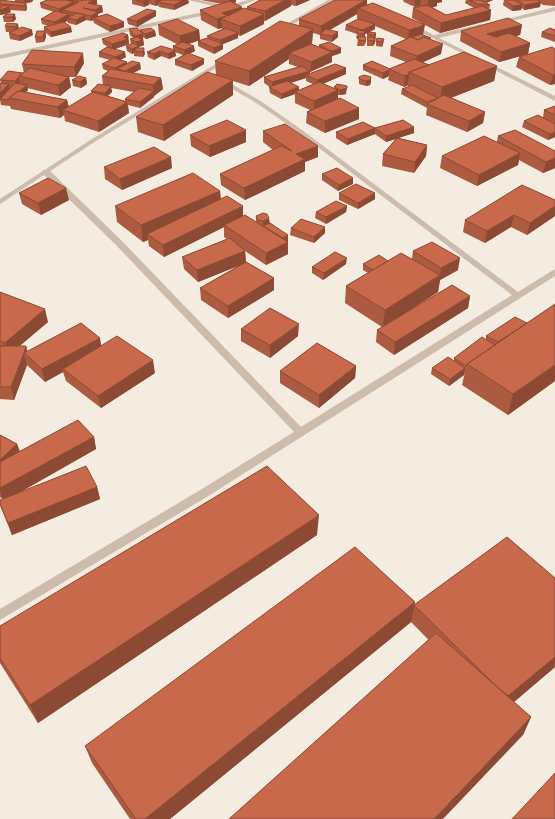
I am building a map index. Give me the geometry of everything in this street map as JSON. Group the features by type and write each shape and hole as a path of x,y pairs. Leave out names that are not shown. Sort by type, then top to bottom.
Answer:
{"street":[{"path":"191,0 229,8"},
{"path":"0,57 229,8 253,0"},
{"path":"271,34 332,0"},
{"path":"494,23 555,9"},
{"path":"408,24 555,99"},
{"path":"434,37 487,25"},
{"path":"0,202 94,140 202,73 236,54"},
{"path":"202,73 227,83 260,103 518,295"},
{"path":"46,172 119,243 300,432"},
{"path":"0,614 206,492 555,272"}],"building":[{"path":"0,0 26,3 25,6 0,4"},
{"path":"47,0 66,0 74,2 59,9 40,3"},
{"path":"70,0 95,0 88,3 102,6 95,10 83,8 98,12 91,16 62,10 79,2"},
{"path":"136,0 148,0 143,2"},
{"path":"162,0 183,0 174,5 158,2"},
{"path":"260,0 285,0 265,11 247,7"},
{"path":"335,0 366,0 321,26 299,19"},
{"path":"470,0 480,0 490,5 477,4"},
{"path":"504,0 514,0 522,5 513,6"},
{"path":"518,0 537,0 541,2 525,5"},
{"path":"230,1 242,7 222,13 228,16 244,8 264,14 240,26 221,19 226,16 217,19 200,10"},
{"path":"373,3 425,25 409,30 358,8"},
{"path":"6,5 9,7 0,10 0,7"},
{"path":"427,5 446,15 482,6 491,10 441,23 413,8"},
{"path":"147,9 156,11 136,21 127,19"},
{"path":"55,11 69,14 55,22 41,19"},
{"path":"77,13 85,15 76,20 67,18"},
{"path":"6,14 15,14 12,17 3,17"},
{"path":"107,14 124,22 110,26 93,18"},
{"path":"508,18 522,25 487,34 496,37 509,33 530,43 501,52 461,31"},
{"path":"177,19 199,30 180,36 158,25"},
{"path":"358,19 375,24 363,30 346,25"},
{"path":"280,21 313,29 249,71 215,61"},
{"path":"64,22 71,27 51,32 44,27"},
{"path":"7,23 18,24 15,27 5,26"},
{"path":"22,27 32,30 19,36 9,33"},
{"path":"137,28 143,34 135,36 129,29"},
{"path":"151,28 155,31 145,34 140,30"},
{"path":"226,28 238,33 220,40 207,36"},
{"path":"550,28 555,30 555,36 542,32"},
{"path":"326,29 338,32 332,36 320,34"},
{"path":"358,30 365,31 364,34 357,33"},
{"path":"37,31 45,31 43,37 35,37"},
{"path":"369,32 376,33 374,35 367,34"},
{"path":"123,33 128,35 124,37 128,39 112,44 102,39"},
{"path":"421,34 431,38 429,39 424,37 418,40 412,37"},
{"path":"359,36 366,37 365,41 358,40"},
{"path":"137,37 143,40 136,42 130,39"},
{"path":"369,37 375,38 374,41 367,40"},
{"path":"411,37 418,40 424,37 443,44 417,56 391,46"},
{"path":"207,38 223,44 214,48 198,41"},
{"path":"377,38 384,39 382,42 376,41"},
{"path":"183,42 194,46 184,50 173,46"},
{"path":"329,42 341,48 331,51 319,45"},
{"path":"133,43 139,46 132,49 126,46"},
{"path":"311,44 332,52 311,62 289,53"},
{"path":"161,46 175,50 168,54 160,51 154,54 147,52"},
{"path":"107,47 125,52 116,57 99,52"},
{"path":"552,47 555,49 555,74 553,75 519,57"},
{"path":"136,48 144,48 143,52 134,51"},
{"path":"32,50 83,53 74,67 22,64"},
{"path":"464,52 497,66 442,87 409,72"},
{"path":"188,53 204,59 191,65 175,60"},
{"path":"114,58 127,62 115,68 102,64"},
{"path":"414,59 429,65 409,72 409,74 405,76 389,69"},
{"path":"132,61 140,63 125,71 117,69"},
{"path":"372,61 390,69 383,73 363,65"},
{"path":"335,64 346,68 317,80 306,75"},
{"path":"302,66 310,71 272,82 264,77"},
{"path":"30,68 69,77 58,85 19,76"},
{"path":"111,69 161,78 153,85 102,76"},
{"path":"8,71 23,73 15,81 0,80"},
{"path":"207,72 233,80 163,125 136,117"},
{"path":"364,75 371,77 370,80 366,81 359,79 359,77"},
{"path":"79,76 86,78 80,82 72,80"},
{"path":"287,81 299,87 282,94 269,87"},
{"path":"319,82 338,90 314,101 295,92"},
{"path":"0,83 9,84 0,93"},
{"path":"15,83 27,85 9,98 9,100 0,99"},
{"path":"98,84 111,86 105,93 91,91"},
{"path":"337,84 347,86 347,88 340,90 334,87"},
{"path":"412,85 438,98 427,102 402,89"},
{"path":"139,88 154,91 140,102 125,99"},
{"path":"18,91 67,100 58,107 9,98"},
{"path":"93,92 127,102 98,121 63,110"},
{"path":"444,95 485,112 469,121 427,104"},
{"path":"340,98 359,108 325,121 307,112"},
{"path":"555,106 555,115 544,110"},
{"path":"538,115 555,124 555,132 550,134 524,121"},
{"path":"227,120 246,130 209,146 190,135"},
{"path":"403,120 414,127 386,136 375,128"},
{"path":"363,122 375,128 348,139 336,132"},
{"path":"285,124 318,146 296,154 305,159 244,188 220,174 281,146 292,151 263,131"},
{"path":"515,130 555,151 555,158 546,162 498,136"},
{"path":"484,136 520,153 479,175 442,156"},
{"path":"397,138 427,145 415,162 383,154"},
{"path":"154,147 171,157 120,179 104,167"},
{"path":"337,168 353,178 339,185 322,174"},
{"path":"193,173 220,191 141,225 115,206"},
{"path":"48,178 66,188 38,203 19,193"},
{"path":"356,184 375,193 358,203 339,193"},
{"path":"522,185 555,200 555,206 530,223 514,215 487,231 465,220"},
{"path":"227,196 243,206 163,245 147,234"},
{"path":"336,201 347,206 326,217 316,212"},
{"path":"263,213 267,214 269,218 263,221 258,220 256,216"},
{"path":"245,215 288,242 266,253 224,225"},
{"path":"301,219 325,227 314,237 291,228"},
{"path":"270,223 288,235 283,238 263,226"},
{"path":"230,238 245,251 197,270 182,257"},
{"path":"432,242 460,258 441,268 413,251"},
{"path":"335,252 347,258 324,273 312,267"},
{"path":"401,253 440,275 385,310 346,286"},
{"path":"379,255 388,261 373,270 363,264"},
{"path":"246,262 274,278 228,306 200,288"},
{"path":"452,285 470,296 395,342 377,330"},
{"path":"0,292 45,309 5,343 0,341"},
{"path":"555,304 555,365 513,394 467,364"},
{"path":"270,308 299,324 270,345 241,329"},
{"path":"515,317 527,323 498,342 486,336"},
{"path":"81,323 100,338 42,369 24,353"},
{"path":"117,336 153,360 98,396 63,369"},
{"path":"482,337 495,345 466,366 454,358"},
{"path":"317,343 356,366 319,395 280,371"},
{"path":"0,346 26,346 11,387 0,387"},
{"path":"448,357 465,368 450,379 432,368"},
{"path":"78,420 94,437 0,488 0,462"},
{"path":"0,435 17,444 0,460"},
{"path":"86,466 97,487 8,523 0,504 0,500"},
{"path":"267,466 319,515 30,705 0,658 0,626"},
{"path":"507,537 555,578 555,657 508,696 414,605"},
{"path":"355,547 415,602 145,819 136,819 85,746"},
{"path":"436,633 531,717 434,819 229,819"},
{"path":"555,773 555,819 512,819"}]}
